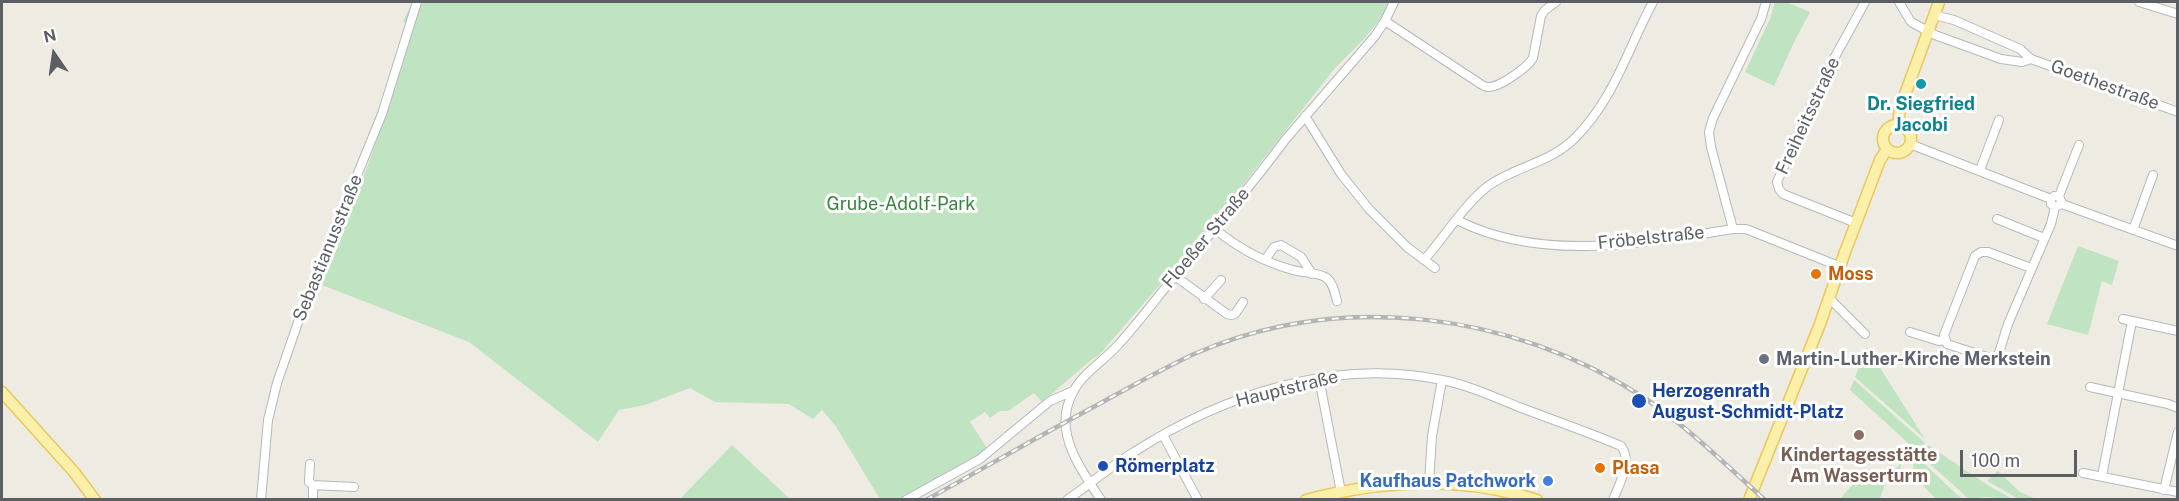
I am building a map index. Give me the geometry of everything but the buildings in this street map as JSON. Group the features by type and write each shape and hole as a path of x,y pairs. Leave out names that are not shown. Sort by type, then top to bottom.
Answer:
{"main road":[{"path":"1898,125 1900,108 1939,2"},
{"path":"1898,125 1909,132 1910,144 1900,153 1892,152 1887,149 1883,141 1884,133 1890,127 1898,125"},
{"path":"1749,500 1830,299 1880,160 1887,149"},
{"path":"2,392 74,472 95,500"},
{"path":"1306,500 1341,492 1355,494 1429,482 1537,500"}],"street":[{"name":"Sebastianusstraße","path":"261,500 267,428 277,383 303,308 382,114 417,2"},
{"path":"1385,21 1479,83 1490,87 1498,85 1530,64 1541,16 1556,2"},
{"path":"1425,259 1487,187 1556,154 1576,138 1600,108 1616,81 1653,2"},
{"path":"1733,229 1709,132 1713,118 1761,19 1766,2"},
{"name":"Freiheitsstraße","path":"1856,223 1783,194 1777,182 1825,75 1865,2"},
{"name":"Goethestraße","path":"1899,2 1911,22 1928,32 2001,59 2022,62 2031,59"},
{"path":"2139,2 2178,14"},
{"name":"Floeßer Straße","path":"1091,483 1076,459 1066,431 1067,408 1073,391 1085,374 1118,345 1215,229 1305,116 1375,36 1395,3"},
{"name":"Goethestraße","path":"1934,15 1954,20 2020,50 2031,59 2178,112"},
{"path":"1305,116 1353,189 1392,232 1435,268"},
{"path":"1980,170 1999,120"},
{"path":"1910,144 2178,246"},
{"path":"2031,268 1988,252 1981,252 1975,256 1944,335 1947,344 1994,358 1999,353 2007,324 2044,238 2079,145"},
{"path":"2133,230 2153,175"},
{"path":"1997,219 2044,238"},
{"name":"Fröbelstraße","path":"1457,220 1490,233 1551,244 1621,244 1746,229 1841,267"},
{"path":"1215,229 1242,249 1265,260 1295,271 1325,277 1330,281 1337,301"},
{"path":"1265,260 1274,247 1281,244 1301,257 1312,274"},
{"path":"1175,276 1204,299 1231,315 1235,314 1243,303"},
{"path":"1204,299 1221,280"},
{"path":"1830,299 1865,334"},
{"path":"2122,319 2178,331"},
{"path":"2102,476 2132,321"},
{"path":"1910,332 1939,341 1944,340"},
{"name":"Hauptstraße","path":"1067,500 1133,452 1214,409 1258,392 1319,378 1350,374 1404,375 1442,380 1483,393 1622,446 1627,460 1613,500"},
{"path":"1319,378 1341,492"},
{"path":"1429,482 1432,436 1442,380"},
{"path":"2090,387 2178,408"},
{"path":"906,500 980,459 1050,401 1073,391"},
{"path":"2164,490 2178,432"},
{"path":"1163,435 1198,500"},
{"path":"310,464 309,482 313,485 354,487"},
{"path":"2083,473 2178,492"},
{"path":"1091,483 1101,500"},
{"path":"313,485 313,500"}],"green space":[{"name":"Grube-Adolf-Park","path":"413,2 1389,2 1373,29 1335,68 1208,229 1099,355 1042,402 1034,393 1008,411 1000,411 990,418 985,412 970,422 989,451 902,499 880,499 835,425 822,410 813,419 789,404 715,402 690,388 645,405 619,410 598,442 469,342 322,285 393,94 412,29 403,21"},
{"path":"1775,2 1786,2 1810,12 1774,86 1745,72 1770,19"},
{"path":"2078,246 2119,261 2112,285 2102,281 2088,335 2047,324"},
{"path":"1867,347 1925,439 1855,377"},
{"path":"1854,380 1925,443 1918,452 1850,390"},
{"path":"732,445 790,499 680,499"},
{"path":"1928,445 2010,499 1986,497 1969,499 1920,455"},
{"path":"1918,458 1962,499 1936,499 1914,476 1913,459"},
{"path":"1901,463 1900,471 1887,483 1880,499 1840,499 1859,477 1875,485 1882,483"},
{"path":"1998,471 2020,492 2036,499 2019,499 1987,481"}],"railway":[{"path":"926,500 1194,354 1250,334 1307,322 1365,317 1424,320 1481,329 1538,345 1592,368 1643,397 1675,420 1765,500"}],"place":[{"name":"Dr. Siegfried Jacobi","path":"1921,84"},
{"name":"Moss","path":"1816,274"},
{"name":"Martin-Luther-Kirche Merkstein","path":"1764,359"},
{"name":"Herzogenrath August-Schmidt-Platz","path":"1639,401"},
{"name":"Kindertagesstätte Am Wasserturm","path":"1859,435"},
{"name":"Römerplatz","path":"1103,466"},
{"name":"Plasa","path":"1600,468"},
{"name":"Kaufhaus Patchwork","path":"1548,481"}]}
